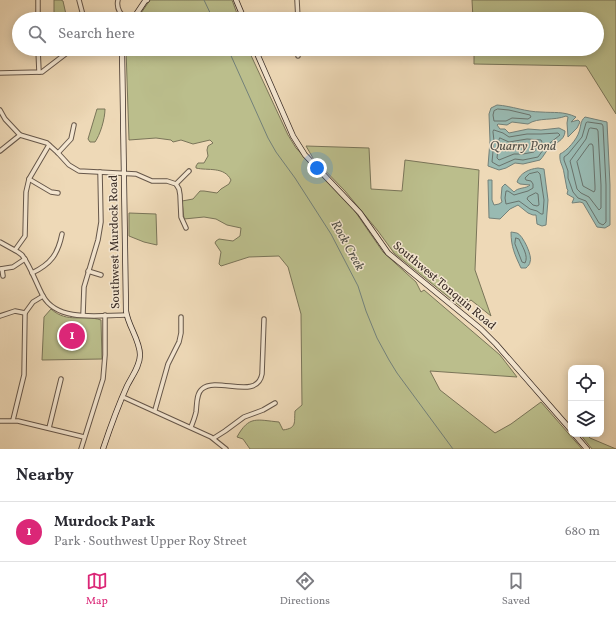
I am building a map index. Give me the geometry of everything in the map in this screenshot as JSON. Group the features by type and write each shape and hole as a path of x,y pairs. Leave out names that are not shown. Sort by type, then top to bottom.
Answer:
{"main road":[{"path":"138,12 146,0"},
{"path":"236,0 241,12"},
{"name":"Southwest Murdock Road","path":"103,449 127,387 138,365 140,356 139,347 126,315 122,56"},
{"name":"Southwest Tonquin Road","path":"258,56 293,136 305,155 358,210 388,253 496,344 568,427"},
{"path":"577,437 587,449"}],"street":[{"path":"38,0 38,12"},
{"path":"79,0 82,12"},
{"path":"118,0 117,4 120,12"},
{"path":"297,0 298,12"},
{"path":"38,56 39,72"},
{"path":"0,73 39,72 46,70 63,56"},
{"path":"0,110 5,119 20,135 44,142 49,145 74,169 82,171 136,174 152,182 167,181 176,184 180,195 181,217 186,228"},
{"path":"58,153 71,139 74,125"},
{"path":"0,150 20,135"},
{"path":"15,250 25,236 26,192 29,179 49,145"},
{"path":"176,184 189,171"},
{"path":"83,316 84,287 98,240 101,222 100,172"},
{"path":"29,179 51,192 58,193"},
{"path":"32,272 46,265 54,257 60,247 62,234"},
{"path":"0,242 20,253 32,272 43,296 51,306 59,311 68,315 83,316 126,315"},
{"path":"3,276 1,269 13,267 25,259"},
{"path":"88,271 101,275"},
{"path":"13,420 24,375 25,314 33,302 43,296"},
{"path":"0,316 15,311 25,314"},
{"path":"81,449 103,379 105,355 105,315"},
{"path":"155,410 168,364 179,342 181,333 181,317"},
{"path":"191,427 196,413 198,394 203,388 210,385 249,386 258,383 262,374 264,319"},
{"path":"49,428 61,379"},
{"path":"123,397 155,410 214,438 226,449"},
{"path":"214,438 244,417 275,404"},
{"path":"0,421 13,420 84,437"}],"green space":[{"path":"54,0 63,1 65,12 54,12"},
{"path":"150,0 232,0 236,12 142,12"},
{"path":"472,0 616,0 616,114 586,66 474,64 474,56 604,56 604,12 473,12"},
{"path":"126,56 251,56 288,135 296,148 352,207 383,252 416,282 421,292 424,290 500,355 517,377 430,371 440,390 495,433 511,424 541,402 568,433 568,437 572,437 582,449 250,449 243,439 237,437 246,425 254,420 265,420 279,422 283,430 291,428 294,424 295,411 302,405 301,314 288,267 279,256 249,257 221,266 219,264 221,252 215,243 216,241 219,239 233,241 240,236 241,228 227,225 216,219 204,217 184,219 182,201 193,199 200,191 217,193 229,184 231,180 220,171 196,168 198,163 204,163 208,156 208,146 213,143 210,140 193,144 181,140 173,142 171,140 156,138 129,140"},
{"path":"97,109 105,109 104,117 97,139 95,142 90,142 88,139"},
{"path":"306,146 369,148 371,189 402,191 405,160 479,170 475,270 491,316 471,300 461,307 394,253 345,191 313,158"},
{"path":"129,213 156,214 157,245 129,236"},
{"path":"51,309 57,314 63,316 94,318 101,320 102,359 42,360 44,317"},
{"path":"582,437 589,437 616,449 592,449"}],"water":[{"name":"Quarry Pond","path":"497,105 535,112 567,114 576,117 571,122 578,120 580,122 577,128 568,137 568,117 566,116 536,120 528,124 512,122 507,125 498,124 497,125 500,129 505,129 509,133 528,129 541,130 559,128 565,131 565,134 561,140 548,149 540,160 523,164 515,163 499,170 488,166 490,141 489,114 491,108"},
{"path":"585,117 607,122 610,225 605,228 597,227 583,203 572,203 574,198 567,194 568,190 564,170 560,160 560,154 569,148 576,138 581,122"},
{"path":"538,168 544,169 548,200 546,225 542,226 537,224 536,215 528,213 518,205 510,209 500,219 489,218 488,180 492,180 492,200 494,205 499,204 502,202 502,187 505,184 514,192 528,186 530,185 520,184 517,182 518,179 525,172"},
{"path":"511,232 517,233 527,246 531,259 526,268 521,268 517,259 513,247"}],"waterway":[{"name":"Rock Creek","path":"204,0 210,12"},
{"name":"Rock Creek","path":"231,56 268,138 331,234 358,286 377,338 389,360 453,449"}],"place":[{"name":"Murdock Park","path":"72,336"}]}
